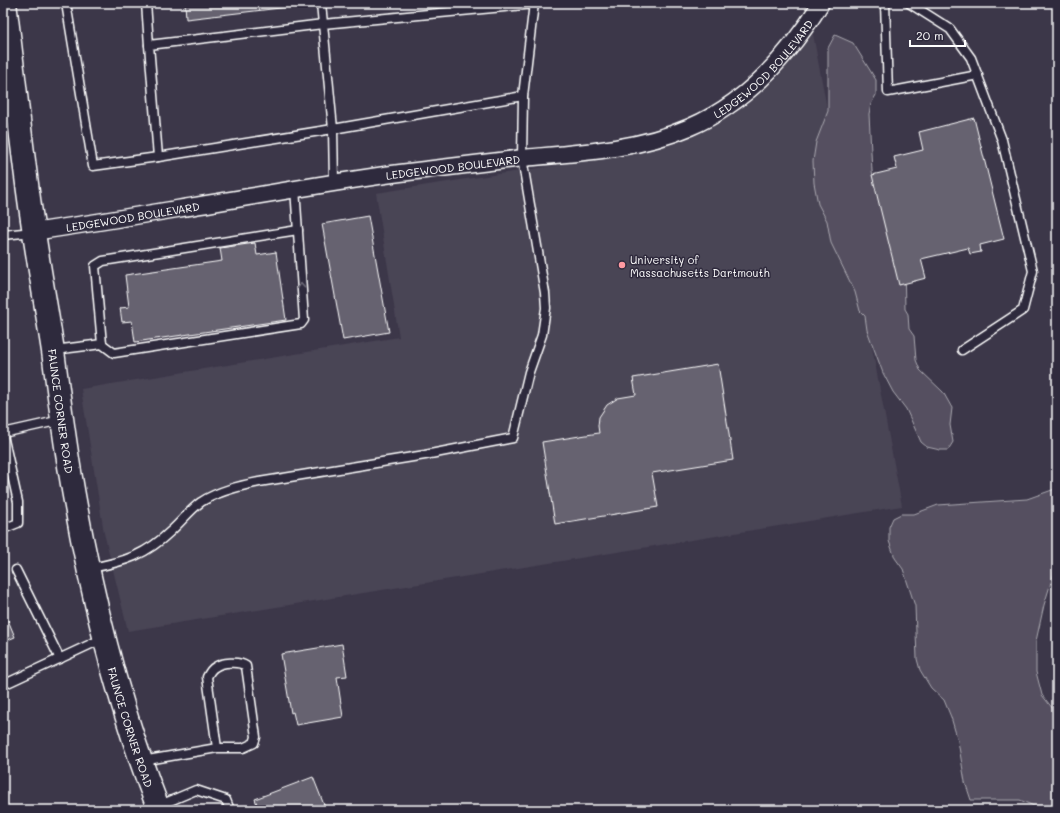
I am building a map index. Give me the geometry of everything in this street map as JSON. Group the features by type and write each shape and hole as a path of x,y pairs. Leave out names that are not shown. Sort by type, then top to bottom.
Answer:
{"main road":[{"name":"FAUNCE CORNER ROAD","path":"5,3 34,232 76,505 105,638 121,698 158,808"}],"street":[{"name":"LEDGEWOOD BOULEVARD","path":"34,232 334,182 522,158 587,152 654,139 689,128 721,112 740,97 776,64 794,42 821,3"}],"lane":[{"path":"66,3 93,166 333,129 524,96"},
{"path":"146,3 148,45 158,157"},
{"path":"321,3 333,129 334,182"},
{"path":"885,3 888,92 978,75"},
{"path":"909,3 950,29 971,58 1002,140 1033,271 1022,310 962,350"},
{"path":"89,568 121,562 135,557 160,541 200,502 239,486 513,438 528,372 542,335 546,308 545,293 522,158 524,96 534,4 324,24 148,45"},
{"path":"53,350 102,344 114,353 301,324 304,320 295,188"},
{"path":"102,344 95,266 103,262 298,230"},
{"path":"3,235 34,232"},
{"path":"3,529 18,523 18,502 3,434 62,420"},
{"path":"16,570 60,659"},
{"path":"3,685 105,638"},
{"path":"141,761 217,748 243,748 254,743 256,737 246,666 242,663 231,663 216,666 208,677 217,748"},
{"path":"158,808 196,790 226,800 230,810"}],"shaded area":[{"name":"University of Massachusetts Dartmouth","path":"813,34 902,506 128,631 104,533 81,389 399,337 376,193 622,155 680,141 734,114 777,78"},
{"path":"835,35 853,43 876,80 876,95 871,104 869,114 872,171 879,200 904,262 905,309 908,314 909,329 914,336 916,360 920,370 943,392 952,408 950,425 953,442 948,450 927,447 921,442 906,409 893,392 883,373 867,330 865,316 860,311 855,292 831,243 827,221 818,204 814,183 813,161 816,142 828,111 828,48"},
{"path":"1057,489 1057,563 1044,605 1036,641 1036,672 1042,695 1057,714 1057,810 1043,810 1020,800 971,800 965,782 958,741 951,717 944,700 931,688 920,670 917,659 915,606 903,569 895,558 889,541 889,527 893,518 901,514 914,514 938,505 1027,499"}],"building":[{"path":"185,3 306,3 306,5 186,19"},
{"path":"974,118 1004,239 980,245 981,252 970,254 968,248 921,259 926,278 899,285 872,175 897,169 894,157 923,150 919,132"},
{"path":"368,216 389,332 343,340 322,224"},
{"path":"255,243 257,255 276,252 286,320 135,342 132,321 122,322 120,308 129,307 125,275 222,261 220,248"},
{"path":"718,364 733,460 652,473 658,507 555,524 542,442 599,433 599,417 607,405 618,398 636,395 633,378"},
{"path":"3,608 15,637 3,642"},
{"path":"342,644 347,676 337,677 343,717 296,725 293,712 291,713 281,654"},
{"path":"313,777 326,810 259,810 255,799"}],"place":[{"name":"University of Massachusetts Dartmouth","path":"622,265"}]}
